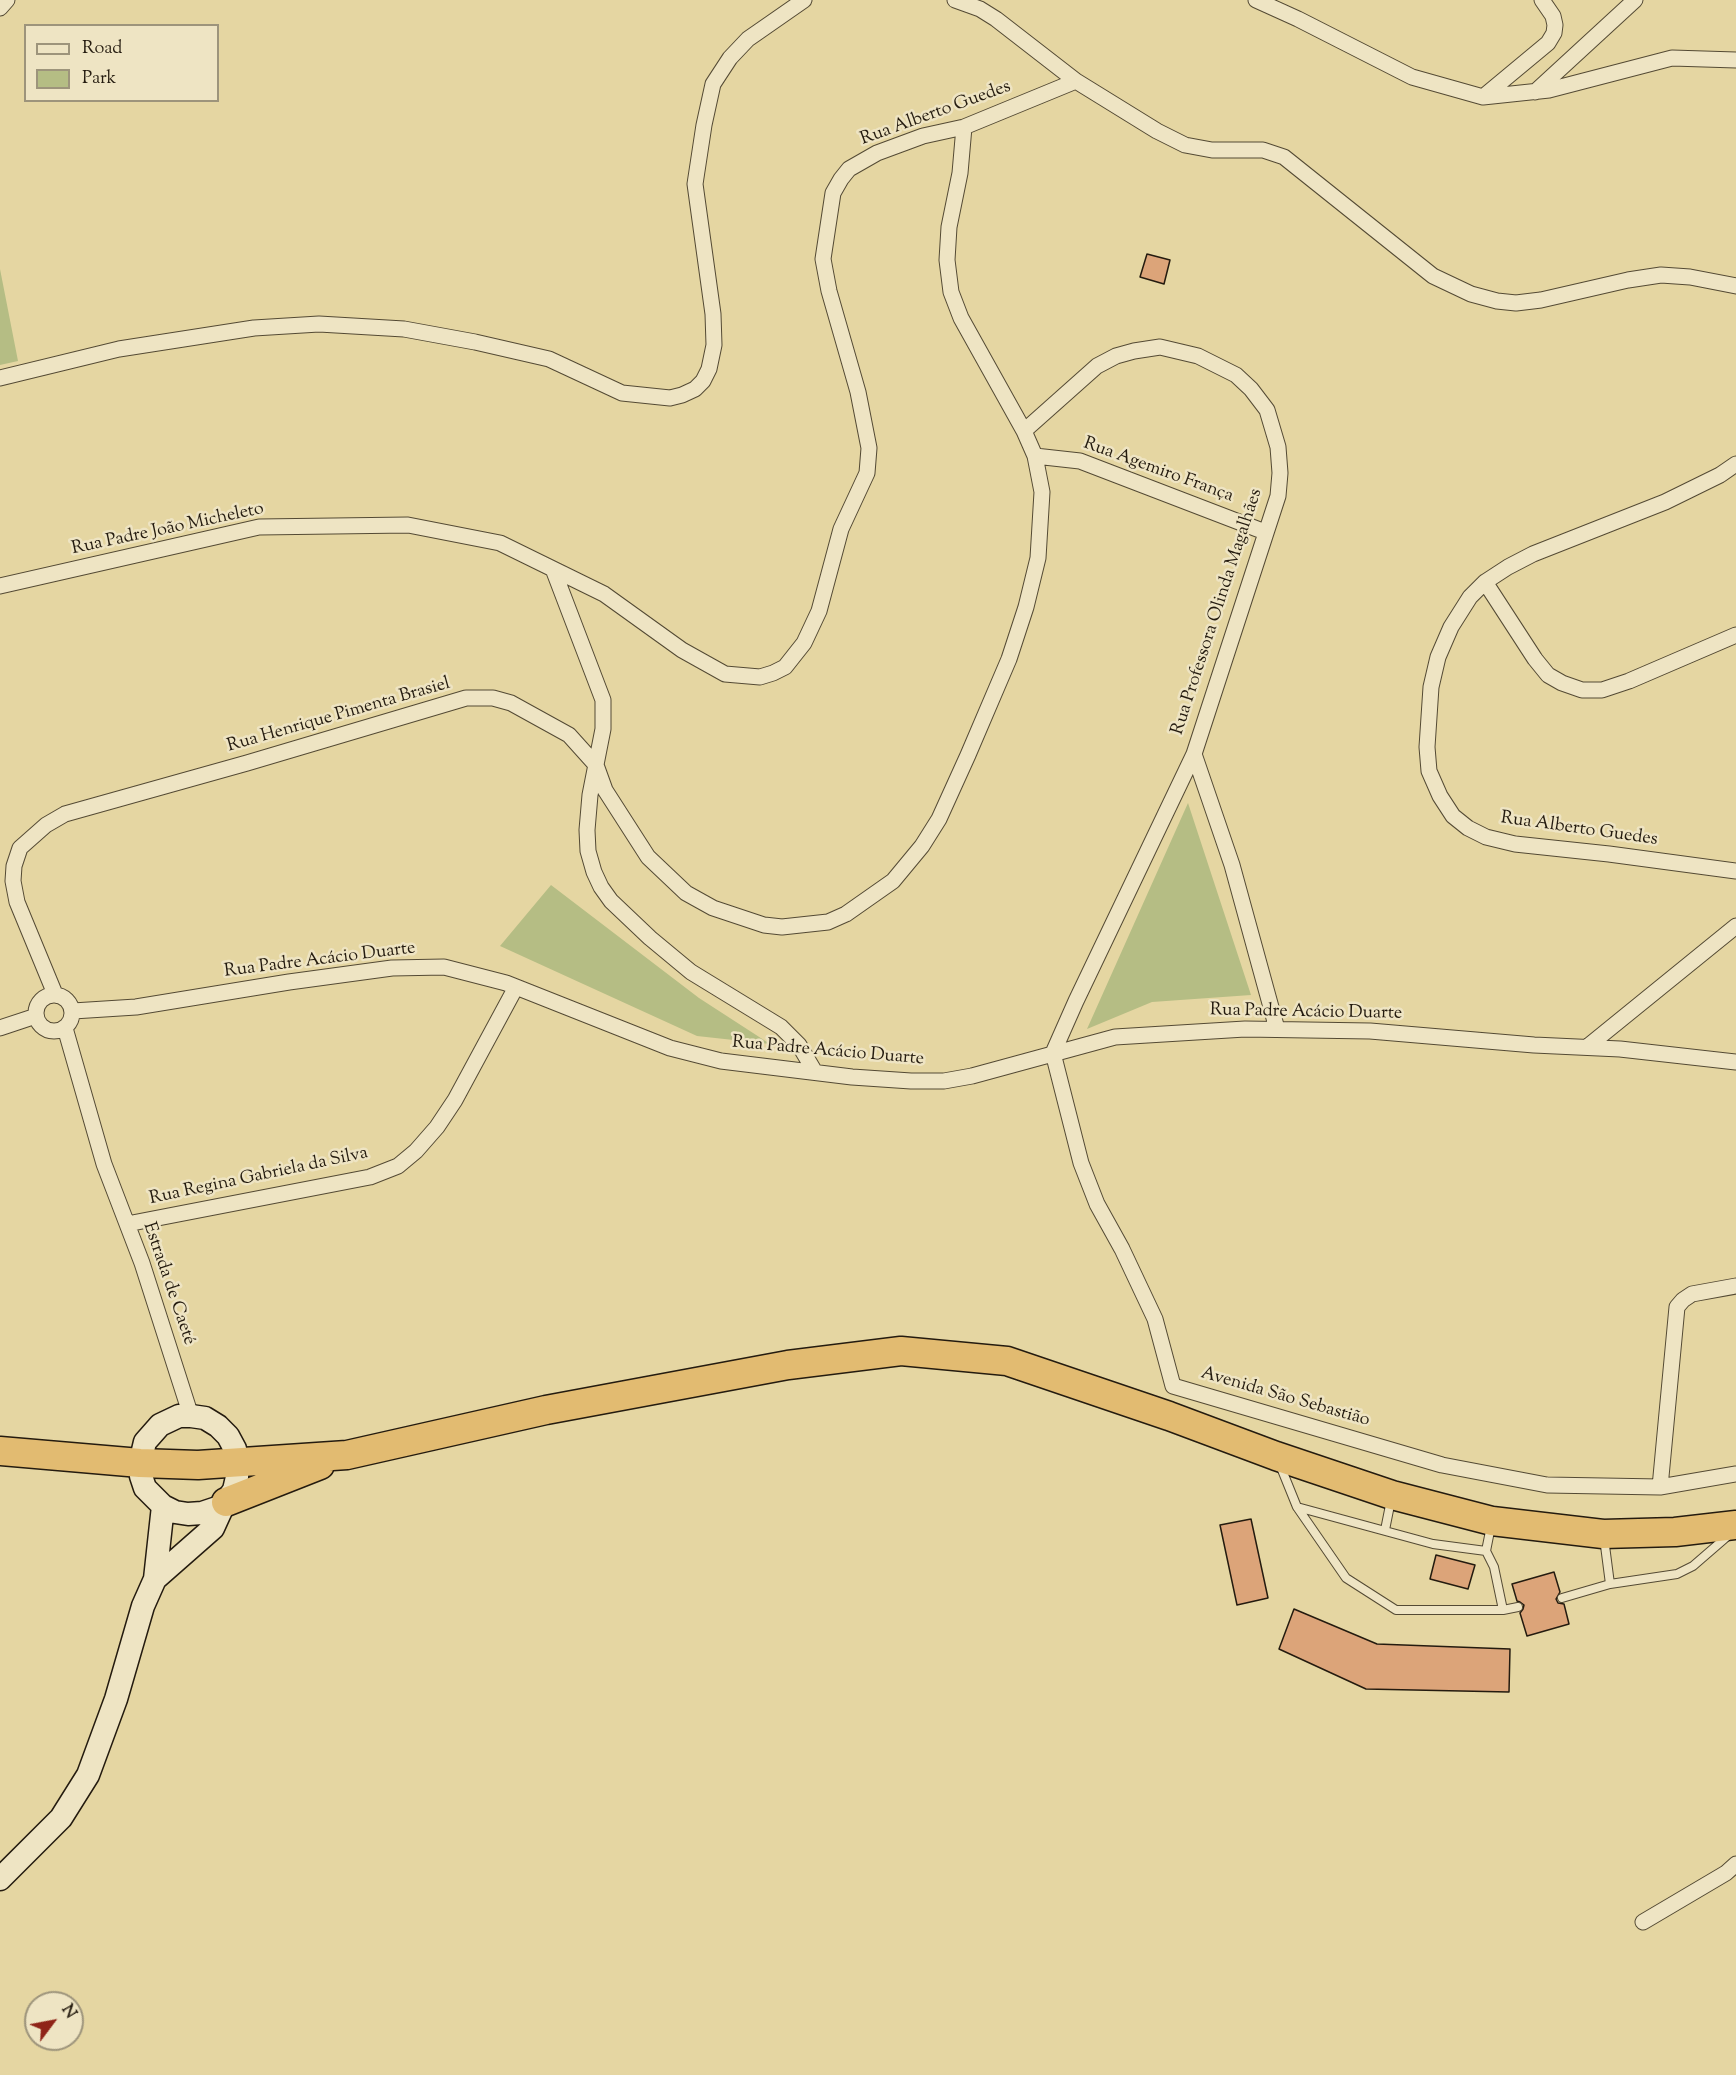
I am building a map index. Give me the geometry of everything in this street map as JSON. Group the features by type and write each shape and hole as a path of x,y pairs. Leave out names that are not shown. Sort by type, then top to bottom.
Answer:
{"highway":[{"path":"0,1451 140,1463 198,1465 347,1455 546,1410 788,1365 901,1351 1007,1361 1392,1495 1492,1521 1603,1534 1736,1527"},
{"path":"225,1504 347,1455"}],"street":[{"path":"0,9 7,0"},
{"path":"0,378 119,349 254,328 319,324 404,329 476,342 549,359 622,393 669,398 695,389 703,381 709,369 714,345 713,314 695,184 713,84 730,58 748,39 804,0"},
{"path":"955,0 980,9 996,19 1076,81 1185,145 1212,150 1263,150 1284,157 1433,276 1471,294 1516,303 1661,275 1690,277 1736,286"},
{"path":"1256,0 1412,77 1483,97 1535,92 1672,58 1736,60"},
{"path":"1483,97 1548,43 1554,33 1555,25 1553,16 1542,0"},
{"path":"1535,92 1635,0"},
{"name":"Rua Alberto Guedes","path":"604,594 682,650 725,674 760,677 785,667 804,643 819,611 841,529 867,473 868,448 858,392 829,291 823,259 833,193 849,169 877,153 923,136 964,127 1076,81"},
{"name":"Rua Henrique Pimenta Brasiel","path":"55,994 17,902 13,881 14,866 20,848 46,825 65,813 247,763 466,698 493,698 519,707 569,735 596,765 605,790 648,857 686,892 713,908 764,926 782,927 828,922 866,901 893,881 922,846 939,819 1009,659 1026,607 1038,558 1042,492 1035,456 1024,431 961,318 951,292 946,260 949,227 960,173 964,127"},
{"name":"Rua Professora Olinda Magalhães","path":"1024,431 1097,366 1116,356 1160,347 1198,356 1236,375 1251,389 1267,410 1278,447 1280,473 1278,496 1194,754 1053,1053"},
{"name":"Rua Agemiro França","path":"1035,456 1080,461 1265,532"},
{"name":"Rua Alberto Guedes","path":"1736,464 1720,475 1665,502 1533,554 1485,582 1470,597 1451,627 1438,657 1431,687 1427,747 1429,771 1440,796 1453,816 1468,828 1486,837 1515,844 1736,871"},
{"name":"Rua Padre João Micheleto","path":"0,586 259,527 408,525 500,543 604,594"},
{"path":"553,569 603,700 603,729 587,830 588,852 601,887 611,901 650,938 691,972 781,1027 799,1045 815,1072"},
{"path":"1485,582 1535,660 1548,675 1582,690 1602,690 1629,681 1736,635"},
{"path":"1194,754 1232,865 1277,1029"},
{"path":"1587,1047 1736,926"},
{"name":"Rua Padre Acácio Duarte","path":"73,1011 136,1007 392,968 444,967 516,987 670,1048 721,1061 911,1081 944,1081 972,1076 1115,1037 1197,1031 1277,1029 1371,1031 1682,1055 1736,1062"},
{"name":"Rua Regina Gabriela da Silva","path":"127,1224 370,1177 398,1166 416,1151 437,1127 455,1100 516,987"},
{"path":"55,994 69,1001 73,1011 70,1024 59,1031 42,1027 36,1016 40,1001 44,997 55,994"},
{"path":"0,1028 36,1016"},
{"name":"Estrada de Caeté","path":"65,1028 104,1164 142,1263 191,1416"},
{"name":"Avenida São Sebastião","path":"1053,1053 1081,1163 1097,1204 1122,1249 1155,1319 1173,1386 1442,1465 1547,1485 1660,1487 1736,1474"},
{"path":"1660,1487 1677,1307 1692,1293 1736,1286"},
{"path":"1169,1416 1173,1386"},
{"path":"155,1579 213,1528 234,1490 238,1463 235,1449 223,1431 205,1419 191,1416 169,1420 152,1433 145,1442 140,1463 141,1476 146,1488 163,1506 175,1512 188,1514 202,1513 225,1504"},
{"path":"0,1879 61,1818 88,1774 116,1699 143,1606 155,1579 163,1506"},
{"path":"1643,1922 1726,1873 1736,1864"}],"lane":[{"path":"1276,1456 1297,1507 1346,1578 1396,1610 1503,1610 1518,1607"},
{"path":"1385,1530 1392,1495"},
{"path":"1297,1507 1432,1544 1486,1551"},
{"path":"1492,1521 1486,1551 1494,1568 1503,1610"},
{"path":"1562,1598 1610,1584 1677,1574 1693,1566 1736,1527"},
{"path":"1603,1534 1610,1584"}],"green space":[{"path":"0,269 18,361 0,365"},
{"path":"1188,803 1251,995 1152,1002 1087,1029"},
{"path":"551,885 699,998 770,1044 697,1036 500,946"}],"building":[{"path":"1147,254 1170,260 1164,284 1140,277"},
{"path":"1251,1519 1268,1598 1237,1605 1220,1525"},
{"path":"1436,1555 1475,1565 1468,1589 1430,1579"},
{"path":"1554,1572 1560,1592 1556,1599 1558,1603 1564,1604 1569,1624 1527,1636 1520,1613 1524,1605 1517,1601 1512,1584"},
{"path":"1294,1609 1377,1644 1510,1649 1509,1692 1366,1689 1279,1649"}]}
